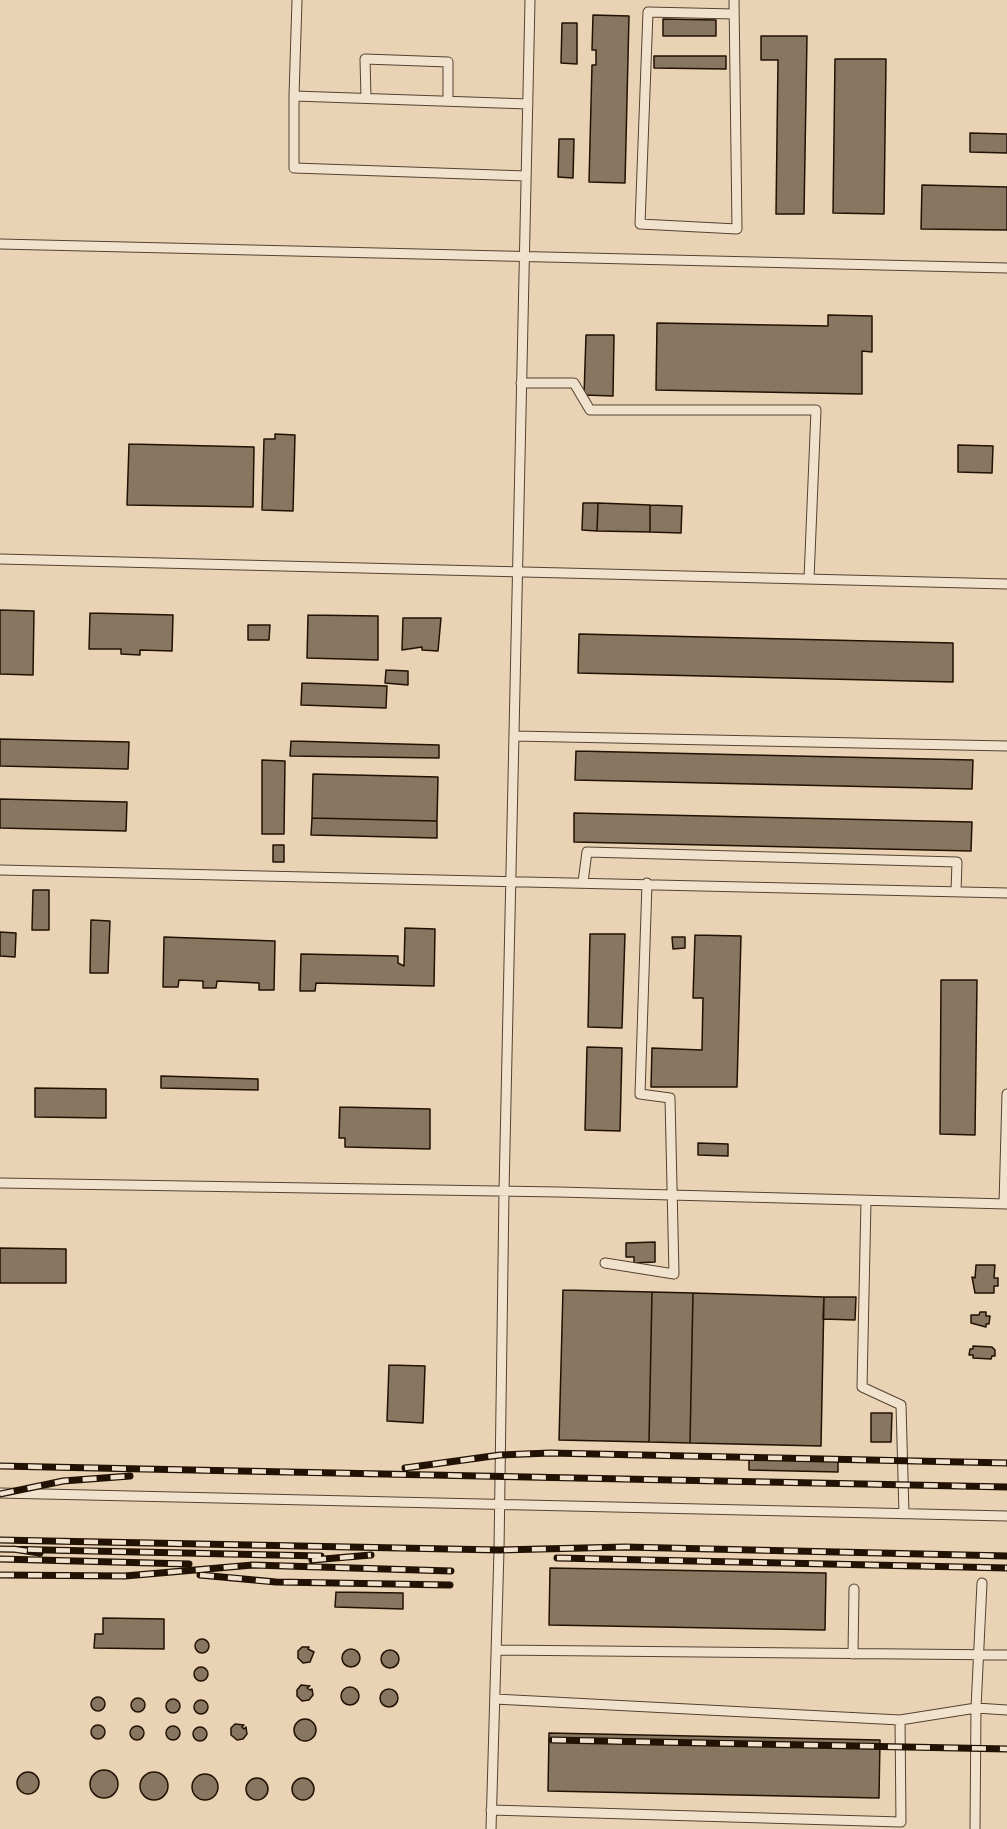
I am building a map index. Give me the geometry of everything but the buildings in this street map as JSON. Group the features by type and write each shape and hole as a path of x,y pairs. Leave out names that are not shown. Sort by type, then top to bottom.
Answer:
{"lane":[{"path":"297,0 294,168 526,176"},
{"path":"491,1829 500,1504 504,1192 530,0"},
{"path":"734,0 736,229 640,224 648,12 734,14"},
{"path":"366,98 365,59 448,62 448,101"},
{"path":"294,96 528,104"},
{"path":"0,244 1007,268"},
{"path":"521,383 574,383 590,410 816,410 809,579"},
{"path":"0,559 1007,584"},
{"path":"514,736 1007,746"},
{"path":"583,882 587,852 957,862 956,891"},
{"path":"0,870 1007,893"},
{"path":"605,1263 674,1274 670,1098 640,1094 647,883"},
{"path":"0,1183 1006,1204 1007,1094"},
{"path":"866,1201 862,1387 901,1405 904,1514"},
{"path":"0,1493 1007,1516"},
{"path":"975,1829 976,1708 982,1582"},
{"path":"853,1654 854,1589"},
{"path":"496,1650 1007,1656"},
{"path":"495,1700 900,1720 976,1708 1007,1710"},
{"path":"491,1810 901,1822 900,1720"}],"railway":[{"path":"405,1468 500,1455 550,1453 1007,1463"},
{"path":"0,1466 1007,1487"},
{"path":"0,1494 63,1481 130,1476"},
{"path":"0,1540 499,1550 625,1547 1007,1556"},
{"path":"0,1549 321,1556"},
{"path":"13,1549 40,1553"},
{"path":"312,1560 371,1555"},
{"path":"557,1558 1007,1568"},
{"path":"0,1559 189,1564"},
{"path":"0,1575 125,1576 253,1565 451,1571"},
{"path":"200,1575 276,1582 450,1585"},
{"path":"552,1740 1007,1749"}]}
